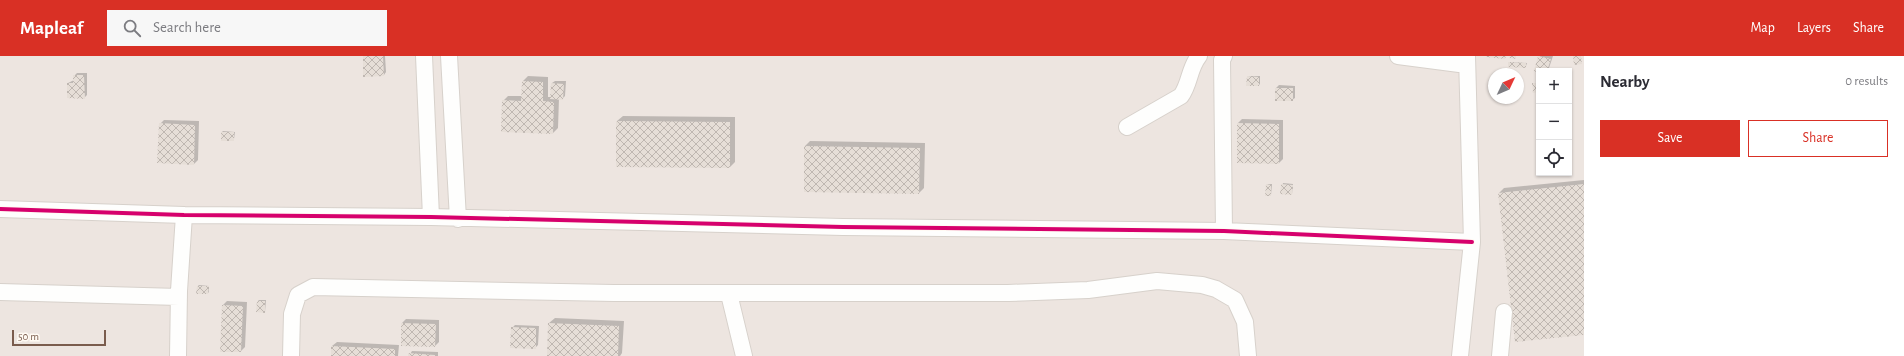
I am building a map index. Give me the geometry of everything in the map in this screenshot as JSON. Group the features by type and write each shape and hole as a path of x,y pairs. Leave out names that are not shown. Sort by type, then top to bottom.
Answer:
{"street":[{"path":"424,56 431,217"},
{"path":"449,56 458,219"},
{"path":"1127,127 1180,96 1186,89 1194,62 1199,56"},
{"path":"1224,56 1222,68 1224,231"},
{"path":"1398,56 1467,60 1472,242 1460,356"},
{"path":"0,209 184,215 431,217 458,219 836,227 1224,231 1472,242"},
{"path":"178,356 179,297 184,215"},
{"path":"291,356 292,314 298,294 313,287 488,292 728,294 1074,291 1157,281 1216,289 1235,300 1245,322 1248,356"},
{"path":"0,292 179,297"},
{"path":"728,294 744,356"},
{"path":"1500,356 1504,312"}],"shaded area":[{"path":"0,56 1584,56 1584,356 0,356"}],"building":[{"path":"363,56 383,56 384,76 363,77"},
{"path":"1486,56 1506,56 1505,59"},
{"path":"1510,56 1516,56 1516,59 1509,58"},
{"path":"1538,56 1551,59 1548,68 1536,68 1536,72 1534,71"},
{"path":"1573,56 1581,56 1582,64 1574,65"},
{"path":"1508,62 1526,63 1526,68 1508,67"},
{"path":"73,75 84,75 85,99 67,98 67,83 73,83"},
{"path":"1247,76 1259,77 1259,86 1246,86"},
{"path":"522,81 543,82 543,101 554,102 553,134 501,132 502,100 521,101"},
{"path":"551,83 564,84 563,100 550,99"},
{"path":"1532,83 1536,83 1536,92 1533,93"},
{"path":"1275,88 1293,88 1293,101 1275,101"},
{"path":"616,121 730,122 730,168 616,167"},
{"path":"159,123 195,125 194,165 157,163"},
{"path":"1237,123 1279,124 1279,164 1237,163"},
{"path":"221,132 234,132 234,141 221,141"},
{"path":"804,146 920,148 919,194 804,192"},
{"path":"1266,184 1271,185 1271,196 1265,196"},
{"path":"1281,184 1293,185 1292,195 1280,194"},
{"path":"1584,184 1584,335 1515,342 1498,193"},
{"path":"197,286 209,286 208,294 196,294"},
{"path":"257,301 265,301 265,313 256,312"},
{"path":"222,305 243,306 241,352 220,352"},
{"path":"401,323 436,324 435,347 401,346"},
{"path":"548,323 619,326 618,356 547,356"},
{"path":"511,327 536,328 536,349 510,348"},
{"path":"331,346 395,349 395,356 331,356"},
{"path":"408,353 435,355 435,356 408,356"}],"cycle path":[{"path":"0,209 184,215 431,217 843,227 1224,231 1472,242"}]}
